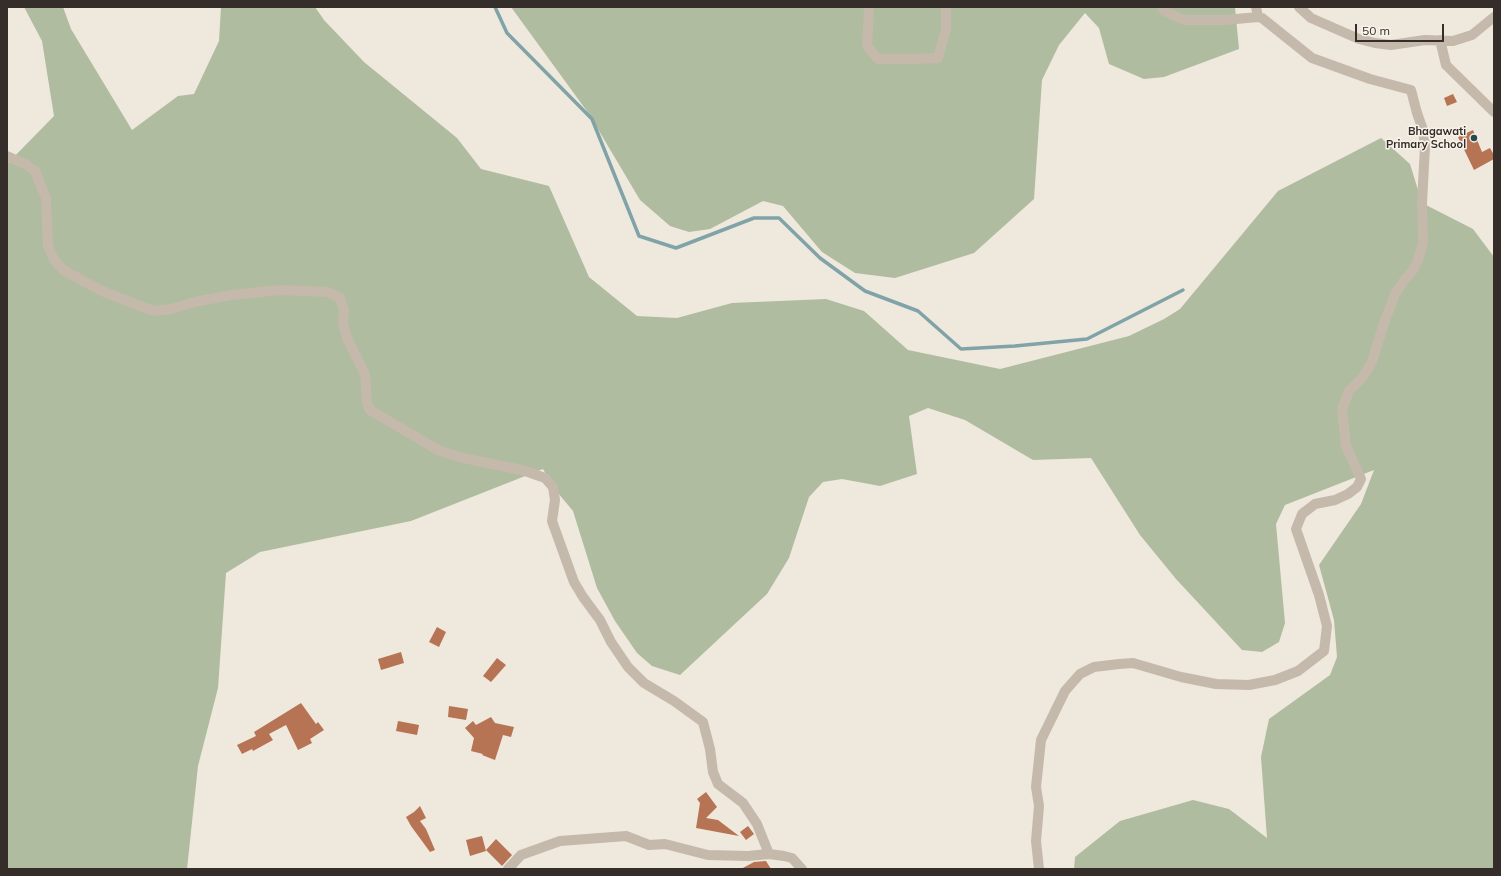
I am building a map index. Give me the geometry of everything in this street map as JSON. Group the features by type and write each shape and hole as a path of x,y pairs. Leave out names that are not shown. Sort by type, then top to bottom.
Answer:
{"street":[{"path":"868,7 867,46 878,59 938,58 946,29 946,7"},
{"path":"1039,869 1036,841 1039,806 1036,787 1041,740 1065,691 1080,674 1094,667 1133,663 1181,677 1216,684 1249,685 1275,680 1298,671 1324,651 1327,626 1319,595 1296,529 1302,514 1315,504 1335,500 1348,494 1357,486 1360,479 1346,446 1342,409 1349,391 1362,378 1372,362 1395,294 1413,270 1418,260 1423,243 1422,204 1425,142 1411,90 1370,79 1312,58 1262,18 1184,20 1164,10 1162,7"},
{"path":"1256,7 1258,17"},
{"path":"1300,7 1311,18 1360,40 1375,44 1391,45 1410,41 1453,41 1472,35 1494,17"},
{"path":"1440,40 1446,65 1494,112"},
{"path":"7,156 25,164 35,171 46,198 48,246 55,261 63,270 102,291 153,310 172,309 194,302 232,295 280,290 328,292 340,298 344,310 343,323 347,338 365,374 367,403 370,410 438,450 463,458 522,470 545,478 553,487 555,500 552,521 574,582 600,620 611,642 628,667 644,683 674,701 703,722 710,749 713,772 718,784 743,804 757,824 769,854"},
{"path":"508,869 521,855 560,841 626,836 649,845 665,844 708,855 748,856 769,854 792,858 800,865 802,869"}],"green space":[{"path":"24,7 63,7 71,29 132,130 178,96 194,94 219,41 221,7 315,7 324,20 364,62 457,138 481,169 549,186 589,277 637,316 677,318 732,303 826,299 864,311 908,350 1000,369 1129,336 1164,319 1180,309 1278,191 1381,138 1410,164 1422,203 1473,229 1494,257 1494,869 1074,869 1075,857 1120,821 1193,800 1229,809 1267,838 1261,757 1269,719 1330,675 1337,657 1334,620 1319,565 1361,504 1374,470 1285,505 1276,524 1285,623 1279,642 1262,652 1242,650 1176,579 1140,535 1091,458 1033,460 965,420 928,408 909,416 917,474 880,486 842,479 823,482 809,497 789,558 767,594 680,675 652,666 637,653 615,621 597,588 573,511 553,487 543,469 411,521 260,552 226,573 218,688 198,766 187,869 7,869 7,164 54,116 42,41"},
{"path":"511,7 1235,7 1239,49 1164,77 1144,79 1109,64 1099,28 1085,13 1059,45 1042,80 1034,199 974,253 895,278 855,273 822,252 783,206 763,201 710,229 689,232 670,226 640,200 589,114"}],"building":[{"path":"1453,94 1457,102 1447,106 1444,98"},
{"path":"1473,130 1482,152 1490,148 1494,155 1494,159 1474,170 1458,137"},
{"path":"437,627 446,632 439,647 429,642"},
{"path":"401,652 404,663 381,670 378,659"},
{"path":"497,658 506,665 491,682 483,676"},
{"path":"301,703 316,724 318,722 324,730 310,739 312,743 298,750 286,725 269,734 273,740 253,751 252,749 242,754 237,745 256,736 254,732"},
{"path":"449,706 468,709 466,720 448,717"},
{"path":"491,717 495,723 514,727 511,737 503,735 495,760 482,755 483,754 471,751 474,738 465,728 473,721 476,725"},
{"path":"398,721 419,725 417,735 396,731"},
{"path":"706,792 717,807 706,818 718,820 739,836 696,828 700,803 697,799"},
{"path":"420,806 426,818 420,821 426,829 435,850 430,852 406,817"},
{"path":"748,826 754,834 746,840 740,832"},
{"path":"482,836 486,851 470,856 466,840"},
{"path":"496,839 512,855 502,866 486,850"},
{"path":"766,861 771,869 741,869 754,862"}],"waterway":[{"path":"495,7 507,33 592,119 639,236 676,248 754,218 779,218 820,258 865,291 918,311 961,349 1015,346 1087,339 1183,290"}],"place":[{"name":"Bhagawati Primary School","path":"1474,138"}]}
